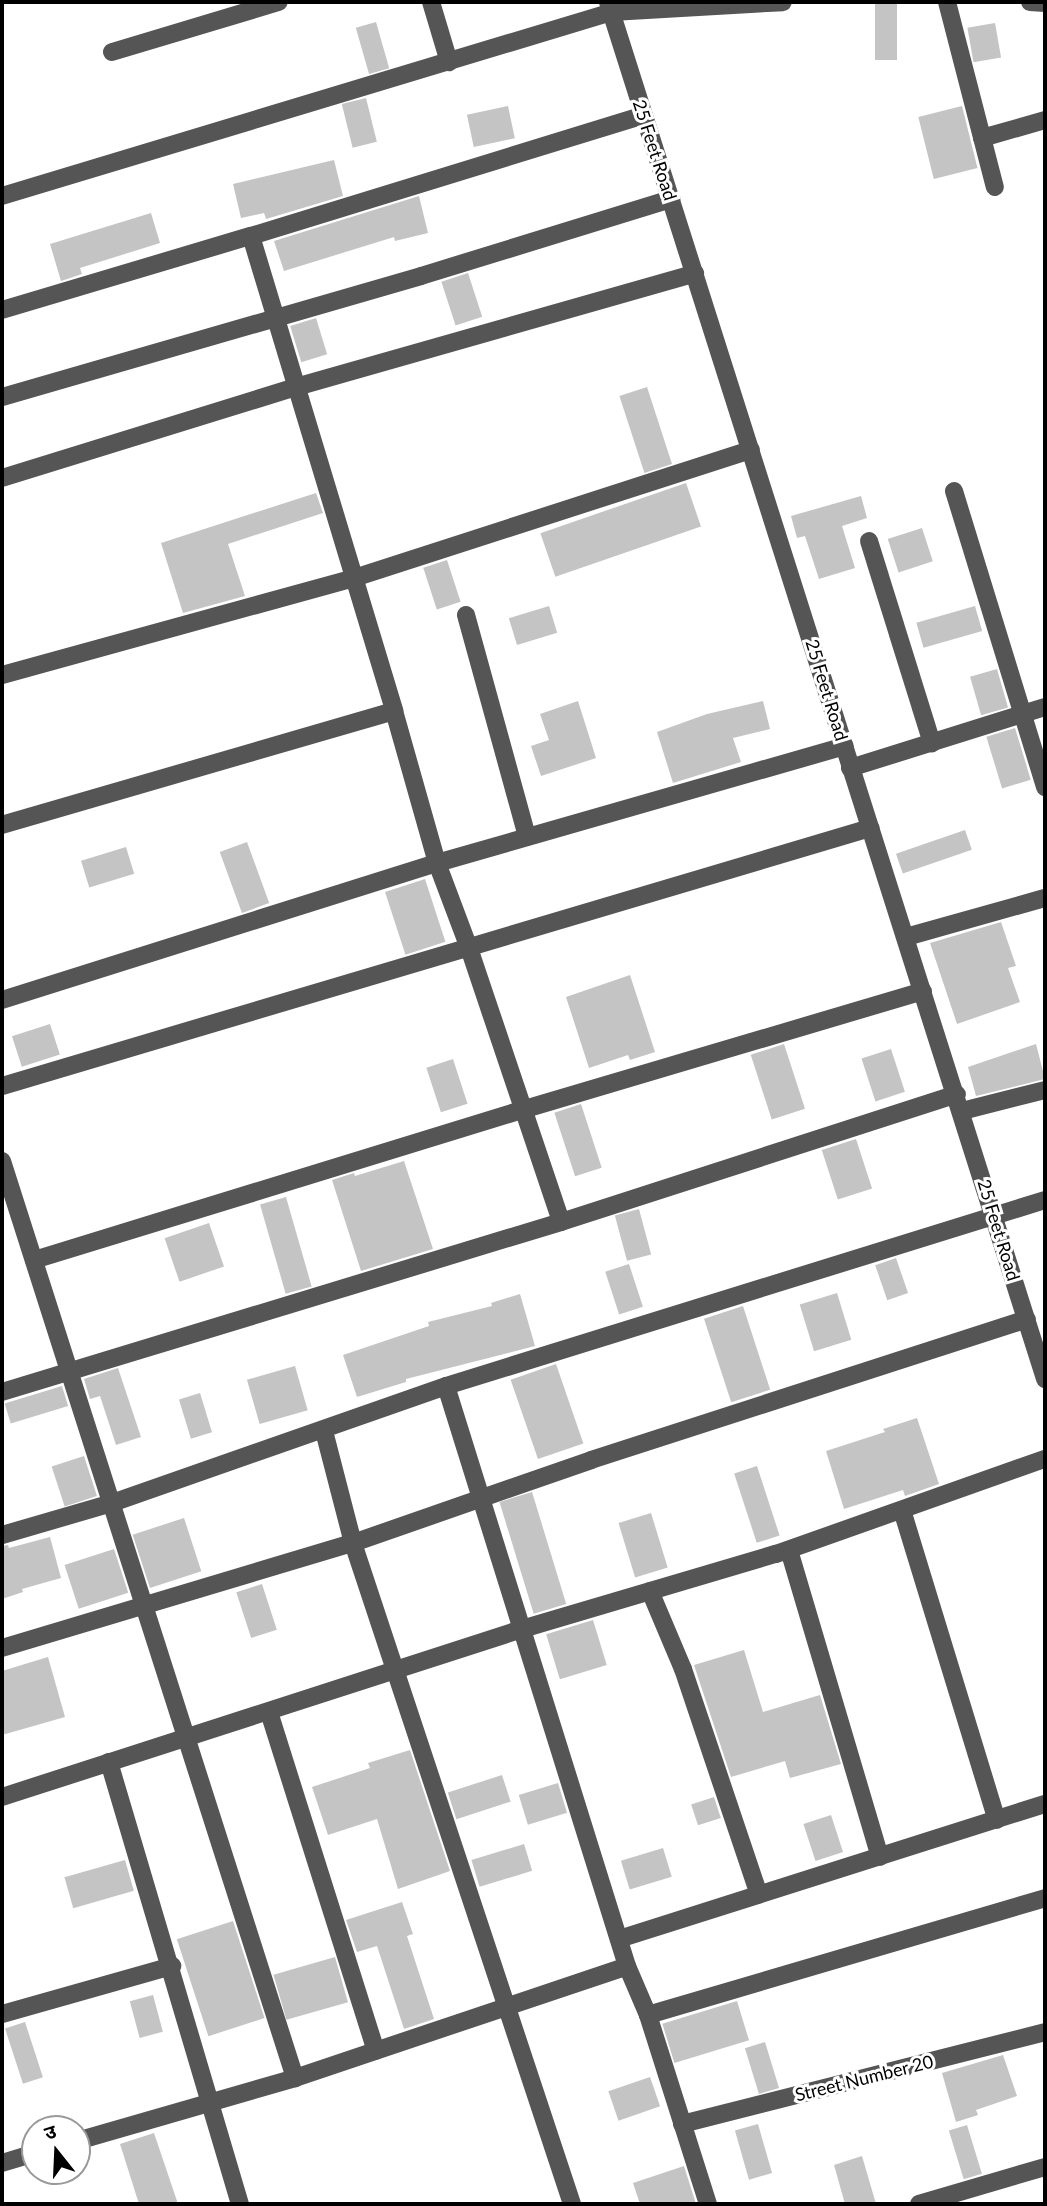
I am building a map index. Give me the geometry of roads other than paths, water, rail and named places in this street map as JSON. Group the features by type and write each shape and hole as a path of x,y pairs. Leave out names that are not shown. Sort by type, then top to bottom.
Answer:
{"street":[{"path":"112,52 279,2"},
{"path":"431,2 449,62"},
{"path":"2,196 449,62 610,7 783,2"},
{"path":"947,2 995,187"},
{"path":"1030,2 1045,4"},
{"name":"25 Feet Road","path":"610,7 850,768 960,1102 1045,1379"},
{"path":"2,310 644,115"},
{"path":"982,138 1045,120"},
{"path":"2,397 421,276 671,199"},
{"path":"251,236 437,863 525,1109 561,1222"},
{"path":"2,478 296,387 695,273"},
{"path":"2,675 354,578 751,450"},
{"path":"954,491 1045,787"},
{"path":"869,541 932,743"},
{"path":"466,615 527,837"},
{"path":"850,768 1045,707"},
{"path":"2,825 394,711"},
{"path":"2,1000 437,863 845,746"},
{"path":"2,1086 870,828"},
{"path":"906,937 1045,898"},
{"path":"34,1260 525,1109 923,991"},
{"path":"2,1392 960,1102 1045,1090"},
{"path":"2,1161 112,1503 141,1605 188,1737 295,2078"},
{"path":"2,1535 112,1503 324,1431 446,1386 1045,1200"},
{"path":"2,1648 353,1543 1027,1319"},
{"path":"446,1386 479,1499 627,1966 648,2015 708,2204"},
{"path":"324,1431 353,1543 509,2007 572,2204"},
{"path":"2,1797 522,1629 789,1550 1045,1459"},
{"path":"902,1510 997,1820"},
{"path":"789,1550 880,1857"},
{"path":"650,1591 683,1670 760,1895"},
{"path":"269,1712 376,2051"},
{"path":"109,1762 172,1966 240,2204"},
{"path":"619,1939 1045,1804"},
{"path":"648,2015 1045,1898"},
{"path":"2,2014 172,1966"},
{"path":"91,2137 295,2078 627,1966"},
{"name":"Street Number 20","path":"682,2124 1045,2032"},
{"path":"2,2163 21,2157"},
{"path":"919,2204 1045,2167"}]}
